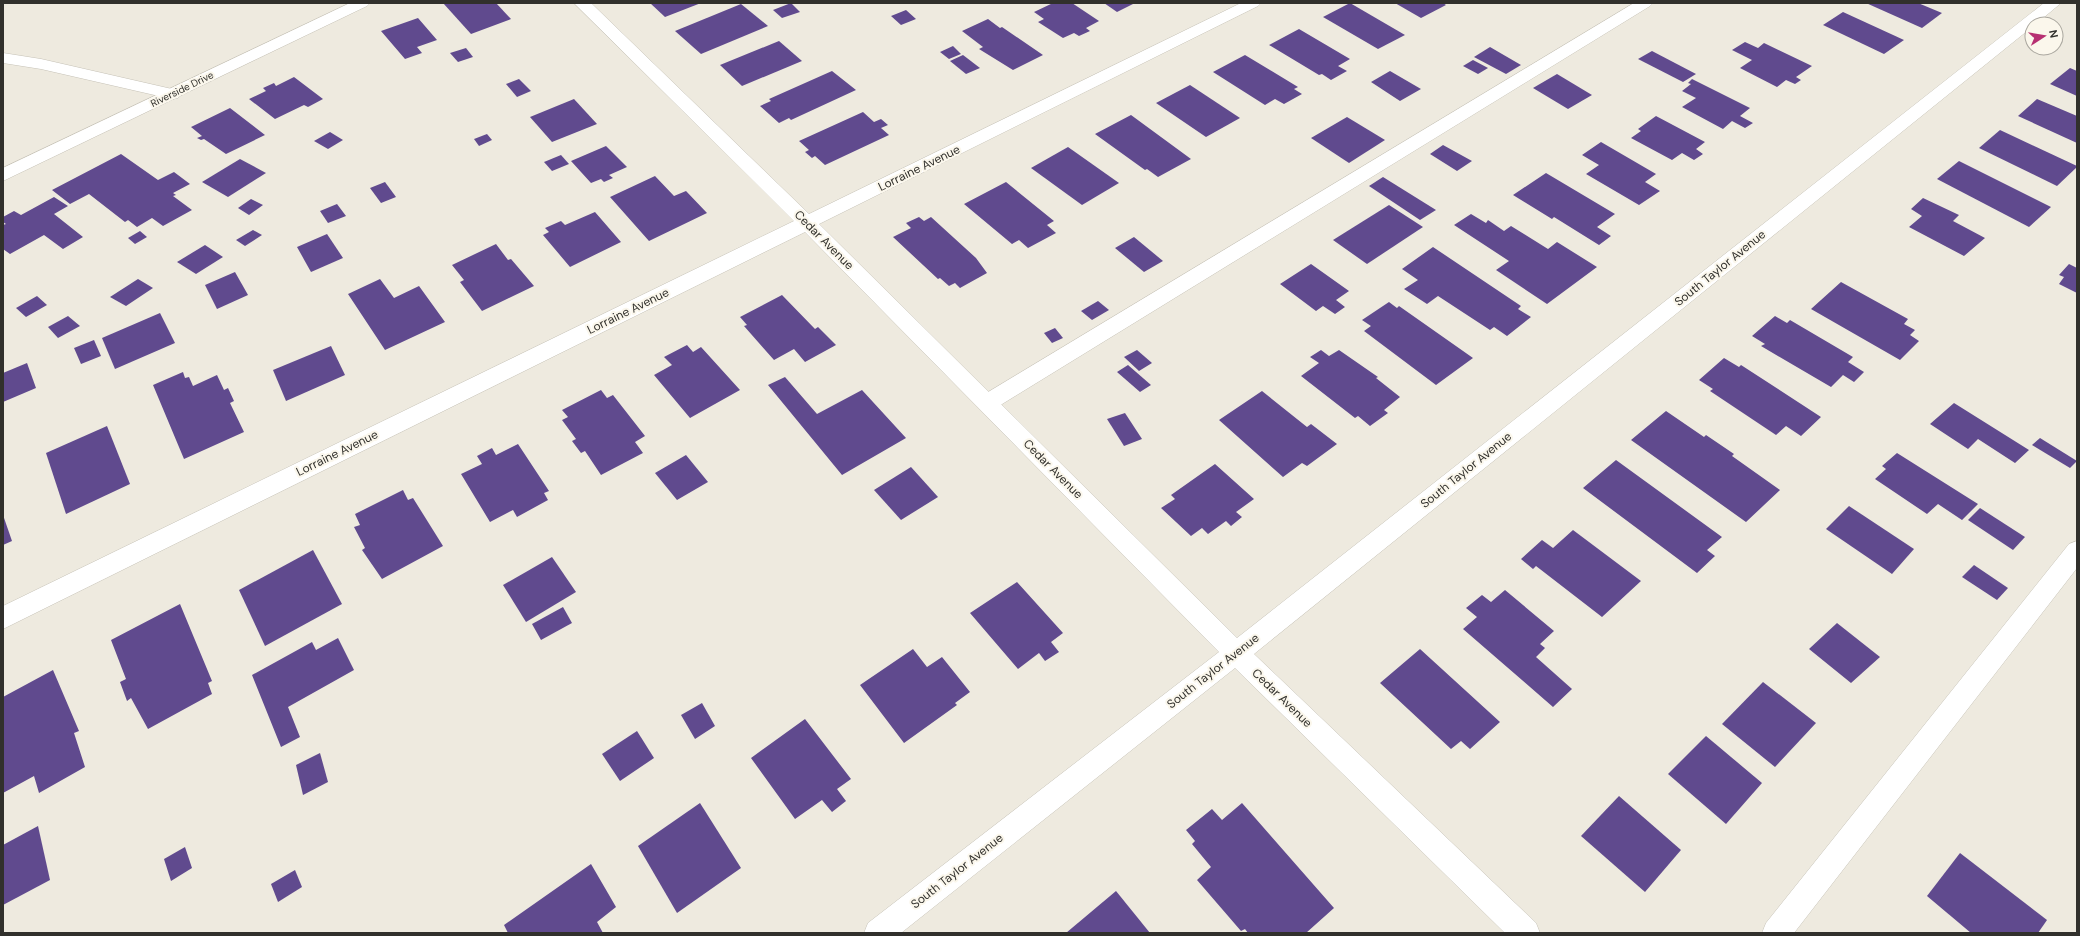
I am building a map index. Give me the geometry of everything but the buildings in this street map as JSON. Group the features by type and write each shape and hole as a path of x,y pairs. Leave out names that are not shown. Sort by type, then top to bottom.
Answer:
{"street":[{"name":"Riverside Drive","path":"3,175 362,3"},
{"name":"Cedar Avenue","path":"582,3 807,223 1236,653 1526,933"},
{"name":"Lorraine Avenue","path":"3,618 1253,3"},
{"path":"987,404 1645,3"},
{"name":"South Taylor Avenue","path":"878,933 1236,653 2053,3"},
{"path":"3,58 41,64 172,94"},
{"path":"1776,933 2077,551"}]}
